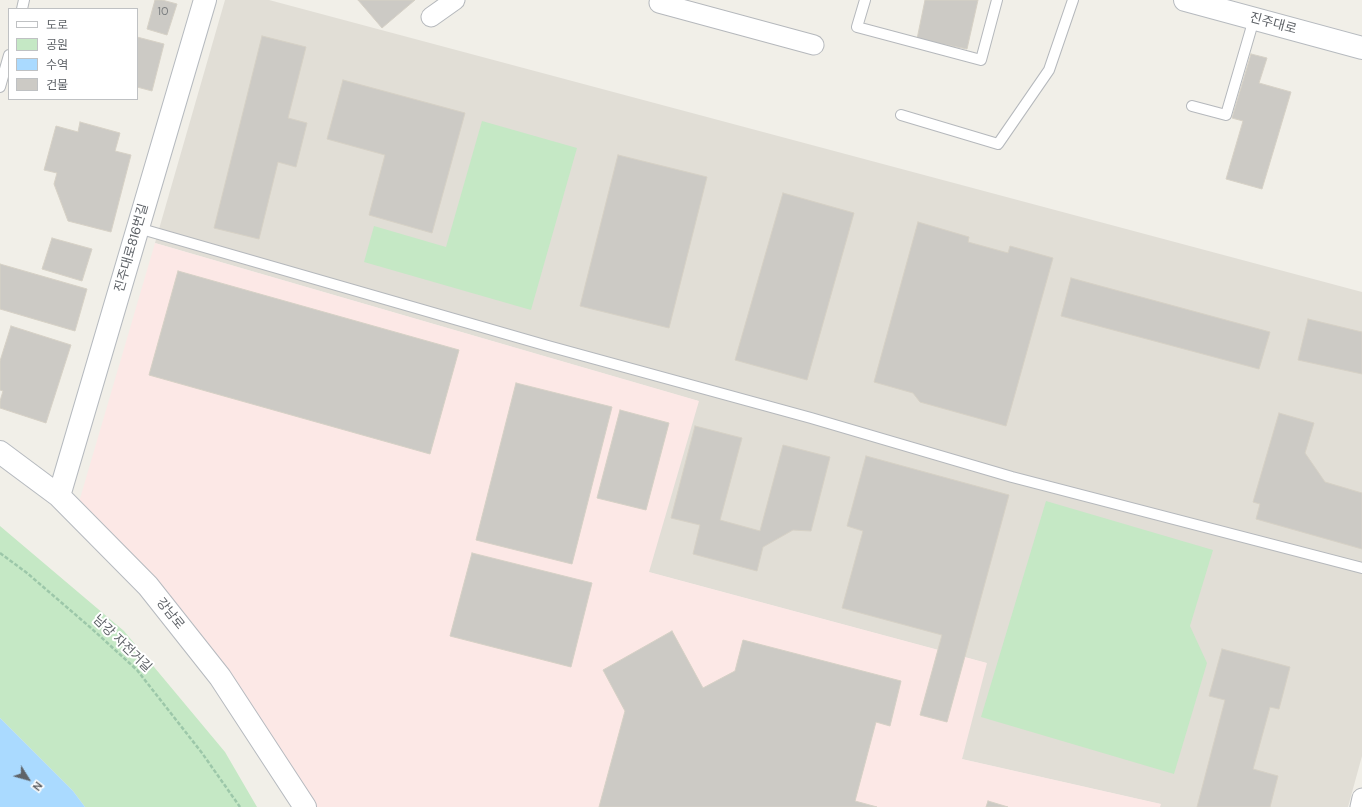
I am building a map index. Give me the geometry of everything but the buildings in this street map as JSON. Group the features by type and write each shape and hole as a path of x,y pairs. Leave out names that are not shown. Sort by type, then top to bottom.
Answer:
{"street":[{"name":"진주대로816번길","path":"59,496 205,0"},
{"path":"431,17 455,0"},
{"path":"663,0 659,3 814,45"},
{"name":"진주대로","path":"1185,0 1362,48"},
{"name":"강남로","path":"0,452 59,496 148,586 220,677 305,807"},
{"path":"1360,807 1362,798"}],"lane":[{"path":"865,0 857,26 980,60 997,0"},
{"path":"901,115 998,144 1049,70 1073,0"},
{"path":"1192,106 1226,115 1254,19"},
{"path":"0,85 8,58"},
{"path":"138,228 548,346 811,418 1012,477 1362,568"}],"path":[{"name":"남강 자전거길","path":"0,553 39,583 137,670 202,752 240,807"}],"shaded area":[{"path":"225,0 269,0 1362,292 1362,756 1348,807 1160,807 1160,804 961,759 986,663 648,572 698,401 155,243"},
{"path":"155,243 699,401 649,572 987,663 962,759 1161,804 1160,807 316,807 227,670 79,502"}],"green space":[{"path":"482,121 577,148 531,310 364,262 374,226 446,247"},
{"path":"1046,501 1213,550 1190,626 1207,663 1174,774 981,717"},
{"path":"0,526 124,631 225,752 257,807 85,807 73,791 0,718"}],"water":[{"path":"0,718 73,791 85,807 0,807"}]}
